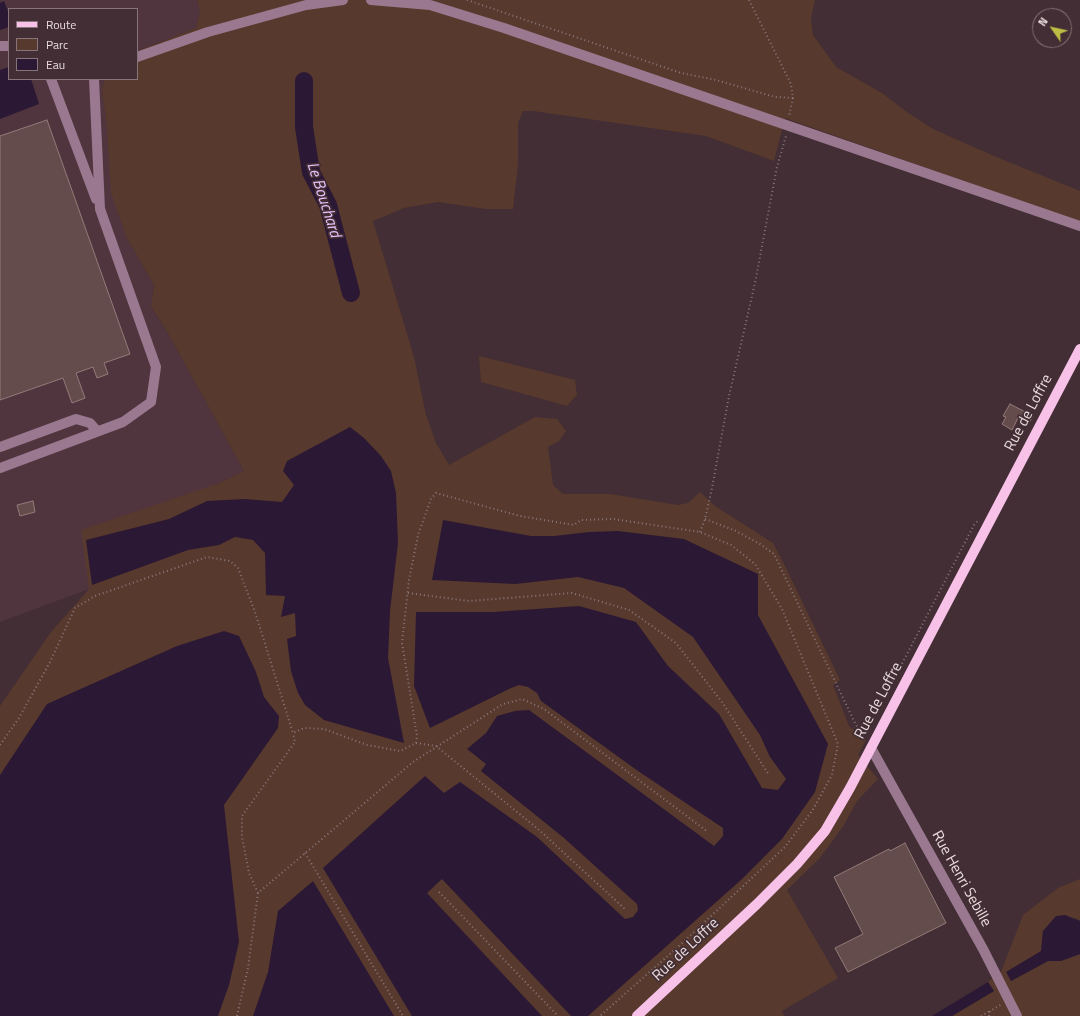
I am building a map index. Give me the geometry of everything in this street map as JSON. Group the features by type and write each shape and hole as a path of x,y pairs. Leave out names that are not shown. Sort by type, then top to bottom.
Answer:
{"main road":[{"name":"Rue de Loffre","path":"636,1016 757,904 809,850 830,824 874,752 1080,349"}],"lane":[{"path":"138,57 208,32 306,5 343,0"},
{"path":"371,0 430,5 497,26 1080,226"},
{"path":"0,468 123,422 151,402 156,367 100,209 51,80"},
{"path":"94,80 100,209"},
{"path":"0,447 76,419 90,423 97,432"},
{"name":"Rue Henri Sebille","path":"874,752 1017,1016"}],"path":[{"path":"467,0 681,73 716,80 776,97 793,98"},
{"path":"700,532 705,520 778,167 789,127 789,115 793,98 788,76 763,30 749,0"},
{"path":"416,743 417,736 402,643 408,593 418,535 431,499 436,493 520,516 574,525 581,520 613,519 700,532 731,545 755,564 782,609 838,744 832,775 812,811 785,847 685,940 600,1016"},
{"path":"705,520 736,531 760,544 774,554 851,716 859,730 863,732 868,730 871,724"},
{"path":"891,686 974,525"},
{"path":"0,744 19,718 50,662 75,608 95,596 207,557 230,561 238,568 255,612 295,742 242,816 242,837 249,873 258,893 248,968 237,1016"},
{"path":"408,593 469,601 572,593 629,610 676,643 722,702 769,775"},
{"path":"258,893 413,762 503,704 522,699 544,710 708,832"},
{"path":"293,733 304,728 324,729 367,745 400,751 416,743 436,746 538,829 626,909"},
{"path":"305,853 403,1016"},
{"path":"439,892 558,1016"},
{"path":"981,1016 1009,1000"},
{"path":"989,1016 990,1011"}],"shaded area":[{"path":"0,0 197,0 200,11 196,28 138,51 138,8 8,8 8,80 105,80 102,90 127,238 154,285 151,307 169,335 244,471 217,484 89,589 0,622"}],"green space":[{"path":"197,0 815,0 811,18 813,35 836,67 882,93 933,129 1080,191 1080,222 785,118 774,161 706,136 533,111 523,111 518,123 518,165 513,209 486,209 438,202 404,208 373,221 414,357 426,415 436,443 449,465 535,417 557,419 566,431 559,441 548,447 553,485 563,494 610,494 678,505 688,503 700,492 715,506 773,543 786,568 840,680 833,685 849,726 866,740 858,755 878,779 857,801 844,825 820,858 787,890 838,978 782,1011 784,1016 0,1016 0,706 51,632 89,589 81,530 217,484 244,471 169,335 151,306 154,285 127,238 111,193 107,125 102,90 105,80 138,80 138,51 196,28 200,11"},
{"path":"479,356 575,380 577,395 567,406 481,382"},
{"path":"1080,879 1080,921 1076,918 1043,931 1041,951 1011,981 1048,961 1061,961 1080,954 1080,1016 952,1016 994,991 988,982 1001,972 1023,915 1058,888"}],"water":[{"path":"4,1 8,11 8,27 0,30 0,3"},
{"path":"8,67 8,80 31,80 39,104 0,119 0,70"},
{"path":"350,427 364,438 381,456 391,471 396,493 398,543 390,611 388,658 404,743 324,720 305,705 298,693 291,671 287,639 296,636 295,613 281,617 285,596 266,595 265,553 253,540 235,537 219,545 188,550 92,585 86,540 169,519 207,501 245,499 282,502 294,485 283,471 287,461"},
{"path":"443,520 531,536 554,536 589,532 618,531 684,539 758,574 758,615 828,744 815,792 782,839 741,880 588,1016 571,1016 442,879 427,893 542,1016 412,1016 323,868 425,776 444,793 460,782 537,837 625,919 633,917 638,910 637,904 564,838 481,771 486,764 467,749 486,733 497,716 515,711 529,710 714,846 723,836 723,828 638,771 541,701 537,693 528,687 519,685 509,689 430,728 414,686 416,612 493,612 579,606 636,622 668,666 719,714 762,788 778,790 786,779 770,757 760,735 693,637 624,588 578,577 515,584 432,580"},
{"path":"224,631 239,636 256,672 264,697 279,716 278,728 224,805 239,942 229,985 218,1016 0,1016 0,775 47,704 177,646"},
{"path":"313,881 394,1016 253,1016 268,972 278,911"},
{"path":"1065,915 1080,921 1080,954 1061,961 1048,961 1011,981 1006,972 1041,951 1043,931 1056,916"},
{"path":"988,982 994,991 952,1016 932,1016"}],"building":[{"path":"47,120 130,354 104,363 108,374 97,378 93,367 76,373 85,398 72,403 63,378 0,400 0,136"},
{"path":"1010,404 1033,416 1029,423 1018,418 1012,430 1002,424 1006,417 1003,416"},
{"path":"33,501 35,512 20,516 17,505"},
{"path":"905,843 946,923 848,972 835,948 863,934 834,877 889,849 890,851"}],"waterway":[{"name":"Le Bouchard","path":"304,81 304,127 311,172 328,205 351,293"}]}
